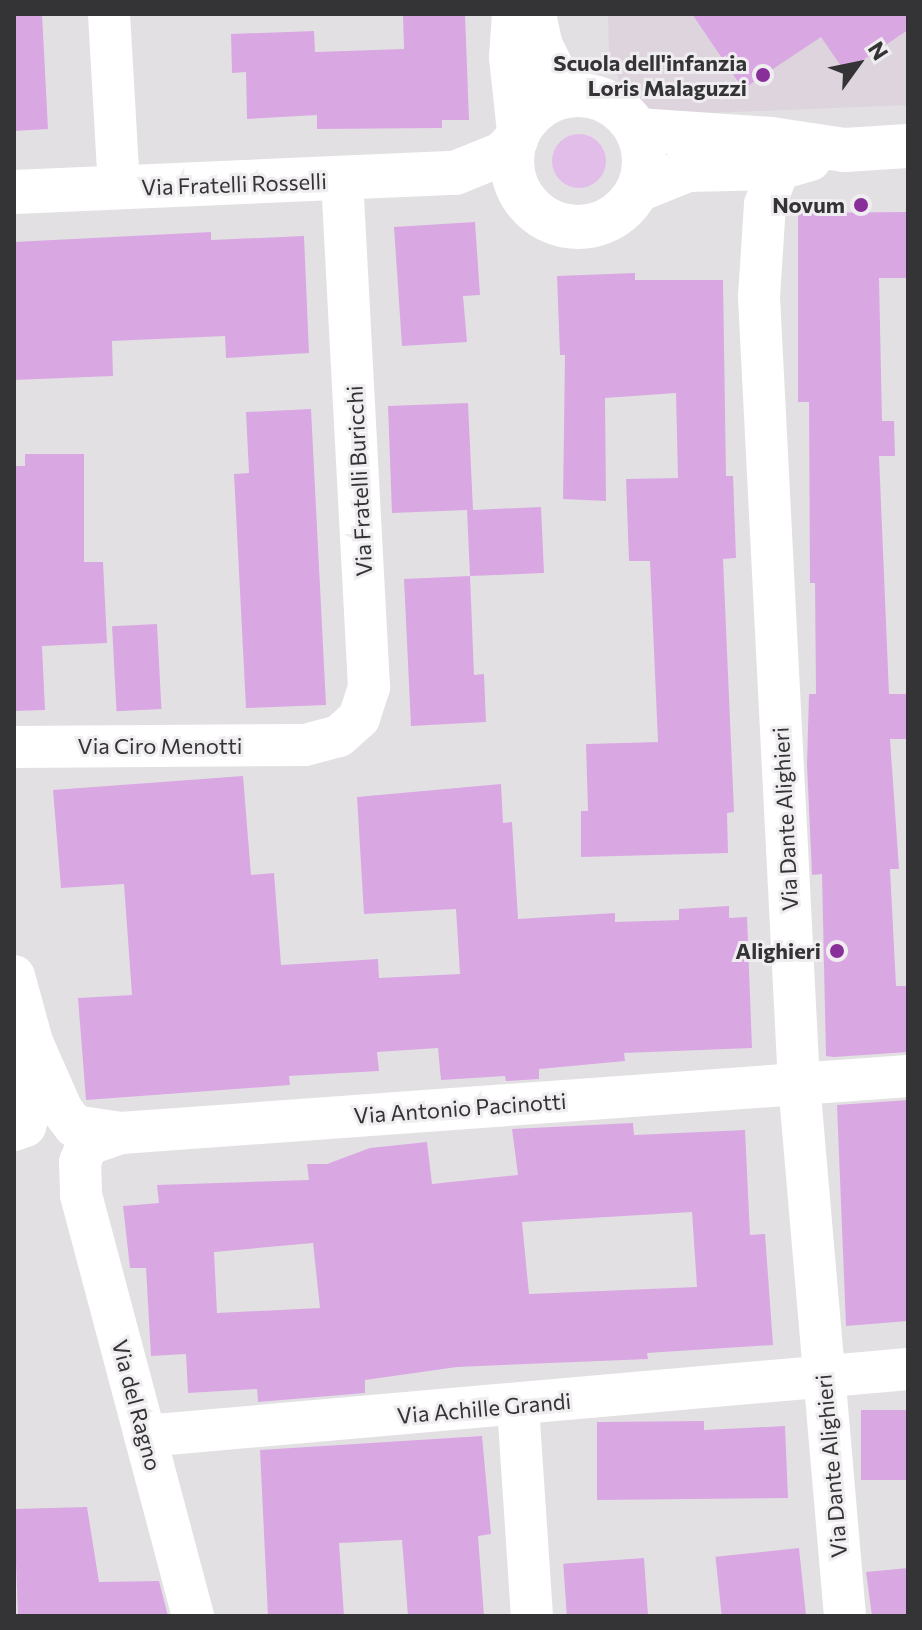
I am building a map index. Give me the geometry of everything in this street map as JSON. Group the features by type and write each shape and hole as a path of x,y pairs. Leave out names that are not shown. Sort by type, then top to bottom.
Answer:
{"street":[{"path":"109,14 119,188"},
{"path":"514,14 511,57 517,136 513,172 528,203 549,221 590,227 626,207 638,190 644,150 637,130 607,101 566,96 530,115 517,136"},
{"path":"534,14 541,46 566,96"},
{"path":"637,130 844,150 908,146"},
{"name":"Via Fratelli Rosselli","path":"14,192 455,173 502,154 517,136"},
{"path":"638,190 688,170 779,168 844,150"},
{"name":"Via Dante Alighieri","path":"779,168 765,204 759,297 799,1083 845,1616"},
{"name":"Via Fratelli Rosselli","path":"455,173 528,203"},
{"name":"Via Fratelli Buricchi","path":"305,745 349,730 359,718 369,687 342,179"},
{"name":"Via Ciro Menotti","path":"14,747 305,745"},
{"path":"14,976 32,1042 74,1126 121,1133"},
{"path":"14,1130 25,1126 32,1102 32,1042"},
{"name":"Via Antonio Pacinotti","path":"121,1133 908,1076"},
{"path":"81,1195 80,1162 87,1145 121,1133"},
{"path":"14,1140 36,1142 56,1156 81,1195"},
{"name":"Via del Ragno","path":"81,1195 193,1616"},
{"name":"Via Achille Grandi","path":"145,1436 518,1406 908,1369"},
{"path":"518,1406 532,1616"}],"shaded area":[{"name":"Scuola dell'infanzia Loris Malaguzzi","path":"608,14 908,14 908,105 660,115 625,91 609,59"},
{"path":"579,134 598,142 606,161 598,180 579,188 560,180 552,161 560,142"}],"building":[{"path":"14,14 42,14 48,129 14,131"},
{"path":"403,14 465,14 469,120 442,120 442,128 317,129 317,115 247,119 246,72 232,73 231,34 314,31 315,52 404,49"},
{"path":"692,14 908,14 908,30 845,72 821,37 743,89"},
{"path":"907,212 908,278 879,278 882,421 894,421 895,456 879,456 889,694 908,694 908,739 890,739 899,869 890,869 896,986 908,986 908,1052 834,1057 826,1056 822,874 812,875 807,764 809,694 816,694 815,583 810,583 809,402 798,402 798,213"},
{"path":"475,222 480,295 463,296 467,342 402,346 394,227"},
{"path":"211,232 211,240 304,236 309,353 226,358 225,336 112,341 113,376 14,380 14,242"},
{"path":"635,273 635,280 723,280 726,476 733,476 736,558 723,559 734,812 727,813 728,853 581,857 581,811 588,811 586,744 658,742 650,561 629,561 626,479 678,478 676,393 605,398 606,501 563,499 565,355 560,355 557,276"},
{"path":"468,403 473,510 541,507 544,573 470,576 467,510 392,513 388,406"},
{"path":"311,409 326,705 246,708 234,474 249,473 246,412"},
{"path":"25,454 84,454 84,562 103,562 107,643 42,646 45,710 14,711 14,466 25,466"},
{"path":"470,576 474,675 484,674 486,722 411,726 404,579"},
{"path":"157,624 161,709 117,711 112,626"},
{"path":"243,776 251,875 274,873 281,965 378,959 379,978 460,974 456,909 364,914 357,797 501,784 503,823 512,822 518,919 615,913 615,922 679,920 679,909 729,906 729,918 747,917 752,1048 624,1053 625,1061 539,1069 539,1079 506,1081 505,1076 441,1080 438,1048 377,1052 379,1071 289,1076 290,1085 86,1100 78,998 132,995 124,884 61,888 53,790"},
{"path":"908,1100 908,1321 846,1326 837,1105"},
{"path":"633,1123 634,1135 745,1130 750,1235 765,1234 773,1345 647,1353 648,1359 457,1367 365,1380 365,1393 258,1402 257,1389 188,1393 186,1354 151,1356 146,1268 130,1268 123,1206 159,1203 157,1185 309,1180 307,1164 327,1164 370,1148 427,1142 432,1184 518,1175 512,1129","holes":["692,1212 697,1287 529,1294 522,1222","313,1243 320,1308 217,1313 214,1252"]},
{"path":"861,1410 908,1410 908,1480 861,1480"},
{"path":"704,1421 704,1430 785,1426 788,1498 597,1500 597,1422"},
{"path":"482,1436 491,1534 478,1536 484,1616 408,1616 402,1540 339,1543 344,1616 268,1616 260,1450"},
{"path":"87,1507 99,1582 159,1581 168,1616 18,1616 14,1509"},
{"path":"799,1548 806,1616 722,1616 715,1557"},
{"path":"644,1558 648,1616 567,1616 563,1564"},
{"path":"908,1568 908,1616 872,1616 866,1572"}],"place":[{"name":"Scuola dell'infanzia Loris Malaguzzi","path":"763,75"},
{"name":"Novum","path":"861,205"},
{"name":"Alighieri","path":"837,951"}]}
